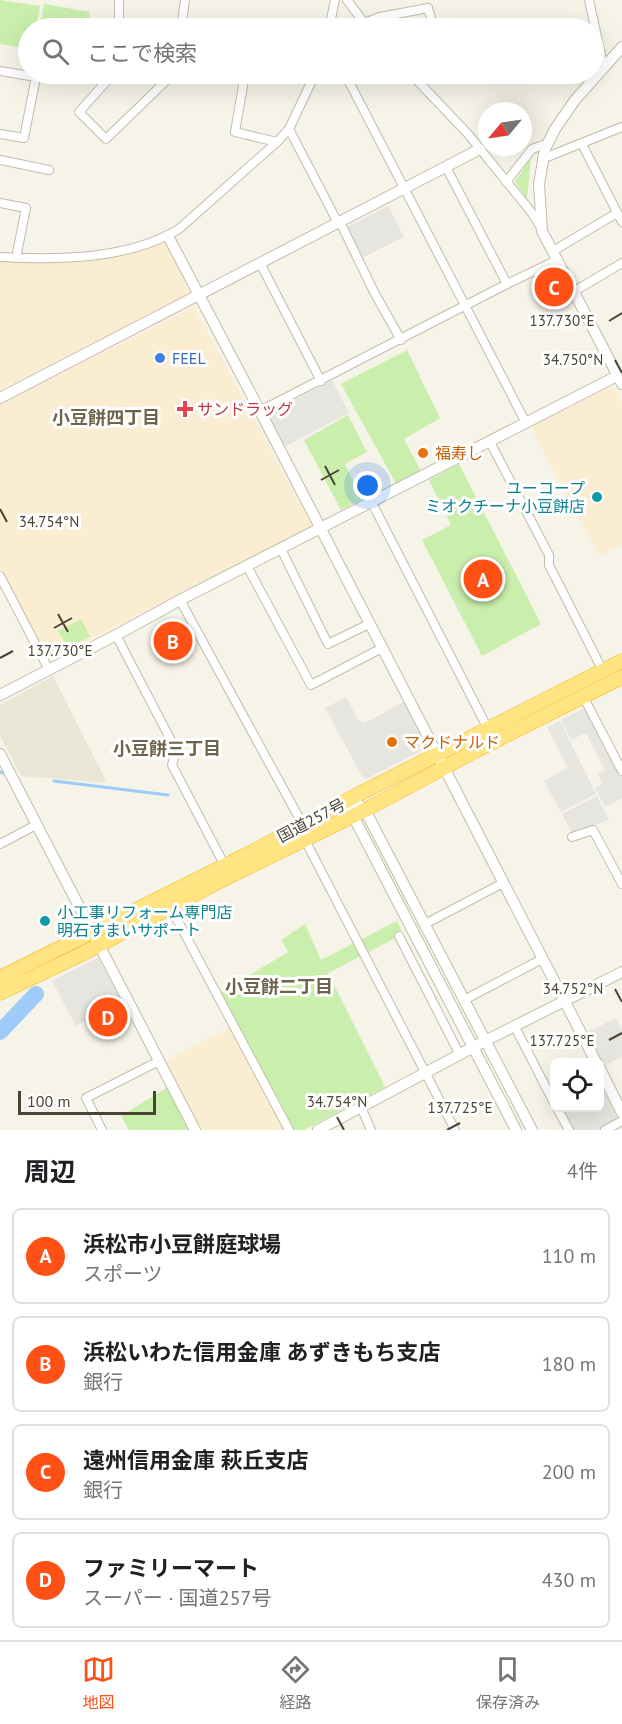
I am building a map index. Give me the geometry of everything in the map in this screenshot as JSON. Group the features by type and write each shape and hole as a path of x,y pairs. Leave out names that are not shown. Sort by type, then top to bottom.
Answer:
{"highway":[{"name":"国道257号","path":"0,978 170,906 359,813 488,729 622,662"},
{"name":"国道257号","path":"0,993 225,866 346,802 440,762 622,677"}],"street":[{"path":"119,0 119,18"},
{"path":"182,18 185,0"},
{"path":"331,18 335,0"},
{"path":"347,0 360,18"},
{"path":"589,0 593,18"},
{"path":"378,18 428,8 431,18"},
{"path":"604,67 622,46"},
{"path":"0,71 18,74"},
{"path":"0,134 24,138 35,84"},
{"path":"104,84 79,112 106,139 163,84"},
{"path":"243,84 235,132 277,142"},
{"path":"0,257 44,258 123,251 168,236 179,229 277,142 289,129 310,84"},
{"path":"350,84 526,423"},
{"path":"421,84 478,147"},
{"path":"0,695 526,423 621,381 555,256 536,209 546,144 565,113 589,84"},
{"path":"542,159 622,127"},
{"path":"289,129 400,340"},
{"path":"506,182 532,148 546,144"},
{"path":"582,144 622,222"},
{"path":"0,398 478,150"},
{"path":"486,156 506,182 536,209"},
{"path":"0,160 49,170"},
{"path":"446,167 507,284"},
{"path":"0,203 26,208 16,258"},
{"path":"260,411 507,284 555,256 617,213"},
{"path":"168,236 594,1058"},
{"path":"260,263 321,381"},
{"path":"573,292 619,265 622,276"},
{"path":"490,442 549,555 549,565 603,671"},
{"path":"372,502 488,729"},
{"path":"281,549 328,644 369,624"},
{"path":"247,566 311,685 382,648"},
{"path":"0,576 49,670"},
{"path":"180,600 303,825"},
{"path":"116,635 176,750 172,765 225,866"},
{"path":"584,696 622,771"},
{"path":"0,754 195,1130"},
{"path":"346,802 359,813 425,924 532,1130"},
{"path":"359,813 516,1130"},
{"path":"0,844 36,825"},
{"path":"572,837 593,830 622,884"},
{"path":"305,840 455,1130"},
{"path":"425,924 503,883"},
{"path":"170,906 289,1130"},
{"path":"399,936 460,1055"},
{"path":"464,1000 542,959"},
{"path":"318,1130 485,1041 622,972"},
{"path":"515,1027 550,1094"},
{"path":"102,1130 86,1098 159,1060"},
{"path":"604,1077 622,1113"},
{"path":"361,1107 371,1130"},
{"path":"559,1112 568,1130"},
{"path":"605,1130 622,1121"}],"shaded area":[{"path":"388,206 404,237 362,258 347,227"},
{"path":"165,241 189,293 0,390 0,261 33,263 123,255"},
{"path":"194,307 312,526 49,660 0,567 0,404"},
{"path":"332,380 349,413 284,447 267,415"},
{"path":"610,387 615,388 622,403 622,544 601,555 598,554 532,430 534,425"},
{"path":"53,676 107,783 21,776 0,735 0,705"},
{"path":"346,697 358,720 365,723 405,701 426,743 423,750 366,779 362,776 325,708"},
{"path":"586,707 622,777 622,798 605,807 595,788 603,784 598,774 605,770 586,733 571,740 561,720"},
{"path":"560,721 596,794 561,812 544,781 568,768 547,727"},
{"path":"597,796 609,820 572,833 562,814"},
{"path":"98,958 129,1015 118,1021 109,1007 76,1026 52,981"},
{"path":"616,1018 622,1030 622,1057 604,1066 604,1058 599,1058 586,1033"},
{"path":"230,1027 283,1130 201,1130 165,1061"},
{"path":"604,1091 618,1120 598,1130 572,1130 563,1112 604,1112"}],"green space":[{"path":"0,0 40,6 38,18 18,18 18,47 0,44"},
{"path":"44,4 90,12 89,18 42,18"},
{"path":"531,157 527,199 515,182"},
{"path":"407,350 440,418 404,439 422,473 398,487 341,384"},
{"path":"348,415 367,452 345,464 362,499 341,510 304,440"},
{"path":"459,464 541,624 482,656 422,540 451,525 429,480"},
{"path":"81,619 90,636 68,648 58,631"},
{"path":"397,921 403,934 328,973 385,1087 304,1130 291,1130 219,993 288,952 281,940 305,924 321,960"},
{"path":"168,1087 191,1130 129,1130 121,1116"}],"waterway":[{"path":"54,781 168,795"},
{"path":"0,1032 36,994"}],"place":[{"name":"遠州信用金庫 萩丘支店","path":"554,287"},
{"name":"FEEL","path":"160,358"},
{"name":"サンドラッグ","path":"185,409"},
{"name":"福寿し","path":"423,453"},
{"name":"ユーコープ ミオクチーナ小豆餅店","path":"597,497"},
{"name":"浜松市小豆餅庭球場","path":"483,579"},
{"name":"浜松いわた信用金庫 あずきもち支店","path":"173,641"},
{"name":"マクドナルド","path":"392,742"},
{"name":"小工事リフォーム専門店 明石すまいサポート","path":"45,921"},
{"name":"ファミリーマート","path":"108,1017"}],"district":[{"name":"小豆餅四丁目","path":"106,417"},
{"name":"小豆餅三丁目","path":"167,748"},
{"name":"小豆餅二丁目","path":"279,986"}]}
